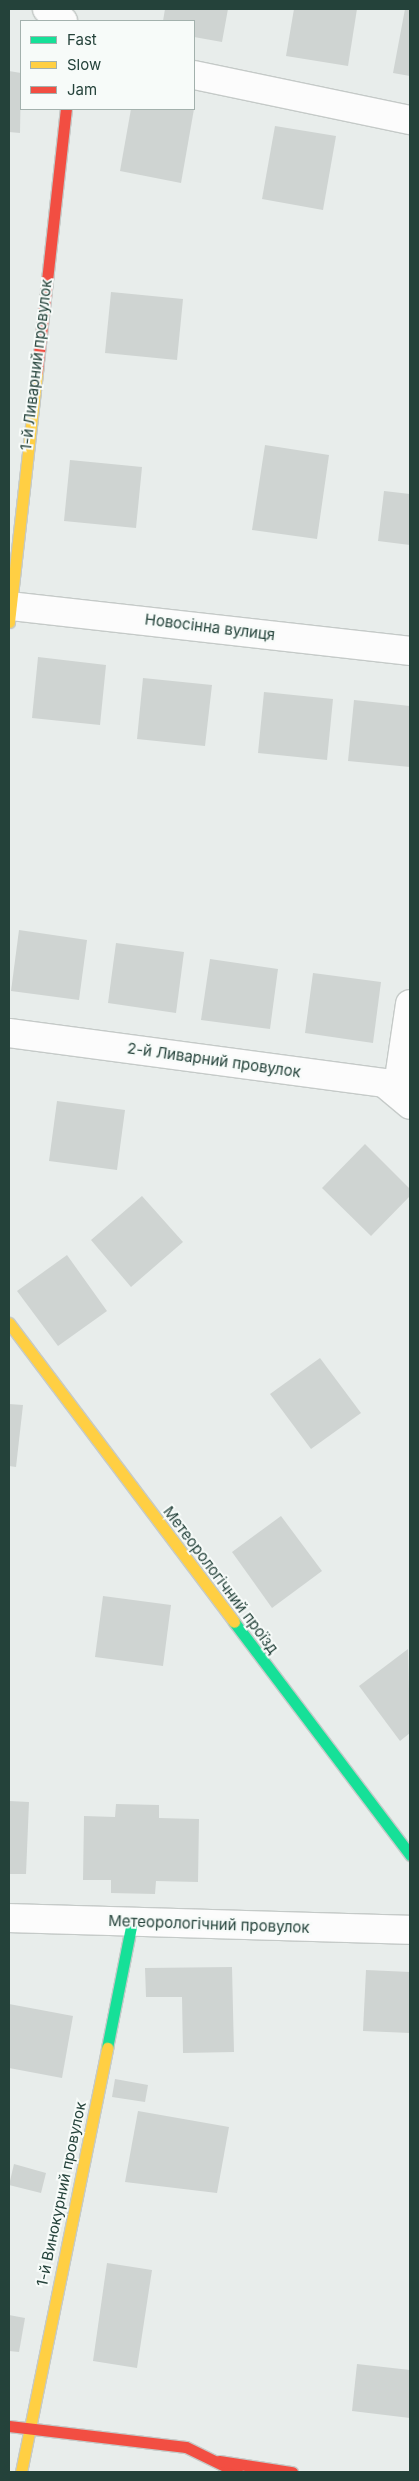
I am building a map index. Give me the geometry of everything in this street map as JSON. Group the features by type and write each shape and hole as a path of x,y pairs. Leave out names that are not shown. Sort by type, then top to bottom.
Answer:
{"street":[{"path":"47,9 62,20"},
{"path":"195,75 410,120"},
{"name":"1-й Ливарний провулок","path":"9,611 66,110"},
{"name":"Новосінна вулиця","path":"9,611 410,651"},
{"path":"404,1099 410,1004"},
{"name":"2-й Ливарний провулок","path":"9,1033 384,1083 404,1099"},
{"name":"Метеорологічний проїзд","path":"9,1323 410,1855"},
{"name":"Метеорологічний провулок","path":"9,1918 410,1930"},
{"name":"1-й Винокурний провулок","path":"21,2472 28,2428 132,1922"},
{"path":"9,2426 186,2447 237,2472"},
{"path":"217,2461 292,2472"}],"building":[{"path":"165,9 228,9 222,42 195,37 195,20 163,20"},
{"path":"294,9 357,9 348,66 286,56"},
{"path":"405,9 410,9 410,76 393,73"},
{"path":"9,71 20,73 20,110 20,133 9,132"},
{"path":"131,110 194,110 181,183 120,171"},
{"path":"275,126 336,136 323,210 262,199"},
{"path":"111,292 183,299 177,360 105,353"},
{"path":"265,445 329,455 317,539 252,530"},
{"path":"70,460 142,467 136,528 64,521"},
{"path":"384,491 410,494 410,545 378,541"},
{"path":"38,657 106,665 100,725 32,718"},
{"path":"143,678 212,685 205,746 137,739"},
{"path":"264,692 333,699 327,760 258,753"},
{"path":"354,700 410,706 410,767 348,761"},
{"path":"19,930 87,940 79,1000 11,991"},
{"path":"116,943 184,952 176,1013 108,1003"},
{"path":"210,959 278,969 270,1029 201,1020"},
{"path":"313,973 381,982 373,1043 305,1033"},
{"path":"57,1101 125,1110 117,1170 49,1161"},
{"path":"365,1144 410,1189 410,1196 371,1236 322,1188"},
{"path":"142,1196 183,1242 131,1287 91,1240"},
{"path":"67,1255 107,1311 58,1346 17,1291"},
{"path":"320,1358 361,1413 311,1449 270,1394"},
{"path":"9,1404 23,1405 16,1467 9,1466"},
{"path":"281,1516 322,1571 272,1608 232,1552"},
{"path":"103,1596 171,1605 163,1666 95,1657"},
{"path":"408,1649 410,1733 400,1741 359,1686"},
{"path":"9,1801 29,1802 26,1874 9,1874"},
{"path":"116,1804 159,1805 159,1818 199,1819 198,1882 156,1881 155,1894 111,1893 111,1880 83,1880 84,1816 115,1817"},
{"path":"232,1967 234,2052 183,2053 182,1997 146,1997 145,1968"},
{"path":"366,1970 410,1972 410,2033 363,2031"},
{"path":"9,2004 73,2016 62,2078 9,2068"},
{"path":"115,2079 148,2085 145,2102 112,2097"},
{"path":"138,2111 229,2127 217,2193 125,2182"},
{"path":"14,2164 46,2173 41,2193 9,2185"},
{"path":"107,2263 152,2270 137,2368 93,2361"},
{"path":"9,2315 25,2318 19,2352 9,2351"},
{"path":"357,2364 410,2370 410,2418 352,2411"}],"traffic: fast":[{"path":"234,1622 410,1855"},
{"path":"107,2048 132,1922"}],"traffic: slow":[{"path":"9,622 37,371"},
{"path":"9,1323 234,1622"},
{"path":"21,2472 107,2048"}],"traffic: jam":[{"path":"37,371 66,110"},
{"path":"9,2426 186,2447 237,2472"},
{"path":"219,2461 292,2472"}]}
